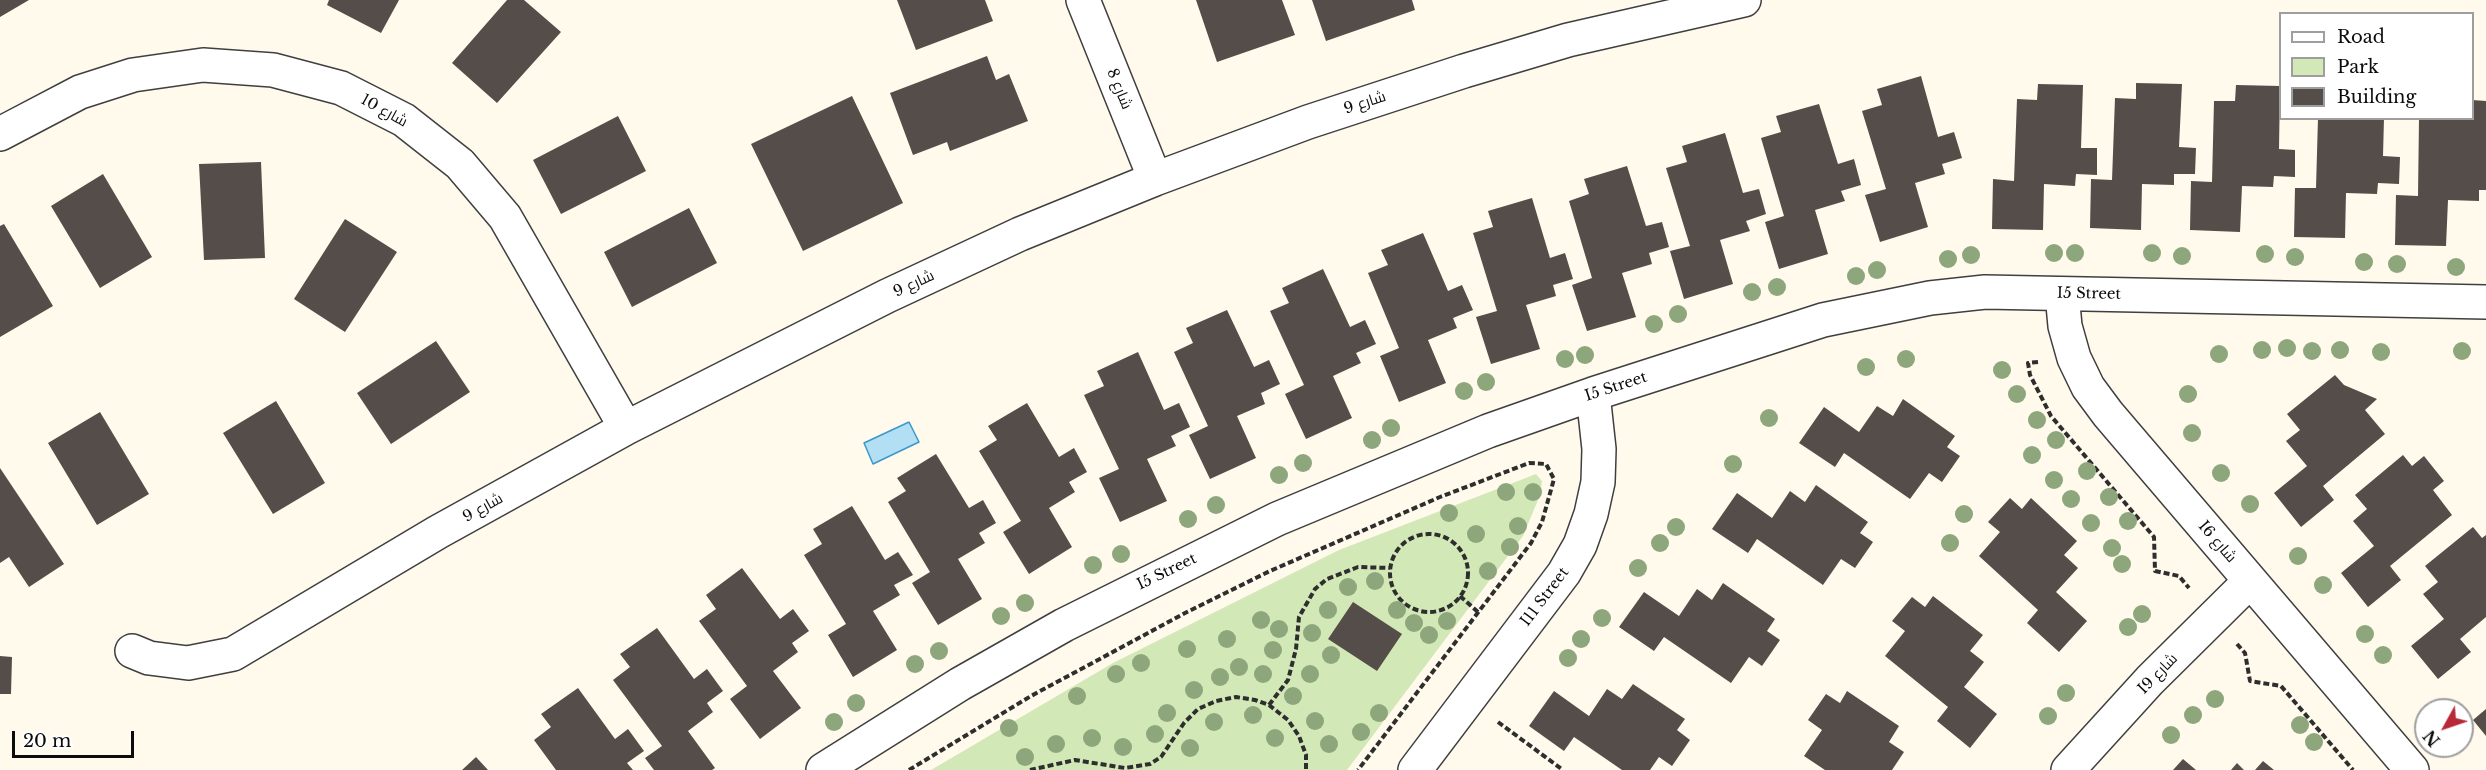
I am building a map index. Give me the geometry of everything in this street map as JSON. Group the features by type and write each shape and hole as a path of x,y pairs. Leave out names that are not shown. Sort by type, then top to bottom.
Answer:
{"street":[{"name":"شارع 8","path":"1083,0 1155,178"},
{"name":"شارع 9","path":"132,651 149,658 188,663 233,654 438,532 626,428 887,296 1020,234 1155,178 1308,122 1464,71 1568,40 1744,0"},
{"name":"شارع 10","path":"0,134 80,92 133,75 203,65 273,70 341,88 404,120 460,164 505,218 626,428"},
{"name":"I5 Street","path":"823,770 960,684 1064,625 1169,570 1277,519 1488,431 1593,394 1823,320 1876,308 1985,292 2486,302"},
{"name":"I6 شارع","path":"2062,294 2065,326 2074,358 2088,387 2108,414 2412,770"},
{"name":"I11 Street","path":"1415,770 1564,573 1580,545 1591,514 1598,482 1599,449 1593,394"},
{"name":"I9 شارع","path":"2068,770 2150,680 2250,580"}],"path":[{"path":"2074,358 2028,363 2030,375 2051,416 2154,537 2155,571 2179,576 2245,653 2250,681 2282,686 2353,770"},
{"path":"909,770 1031,696 1270,571 1440,497 1529,463 1546,464 1554,479 1542,522 1518,561 1358,770"},
{"path":"1421,535 1443,536 1455,544 1464,555 1468,569 1466,584 1460,596 1449,606 1436,611 1421,611 1408,606 1394,590 1390,568 1393,555 1402,543 1421,535"},
{"path":"1269,705 1288,680 1296,649 1299,617 1315,589 1328,579 1358,567 1390,568"},
{"path":"1460,596 1478,612"},
{"path":"1030,770 1075,760 1125,768 1150,764 1161,757 1184,723 1198,709 1216,701 1236,697 1269,705 1288,720 1299,736 1306,754 1306,770"}],"green space":[{"path":"1536,474 1542,481 1540,495 1523,536 1347,770 931,770 1113,663 1339,550"}],"water":[{"path":"909,422 919,442 873,464 864,443"}],"building":[{"path":"0,0 29,0 0,17"},
{"path":"329,0 399,0 381,33 327,5"},
{"path":"507,0 524,0 561,32 497,103 452,63"},
{"path":"897,0 985,0 993,21 916,50"},
{"path":"1196,0 1282,0 1295,35 1217,62"},
{"path":"1312,0 1412,0 1415,10 1326,41"},
{"path":"987,56 996,80 1009,74 1028,121 950,151 947,142 913,155 890,93"},
{"path":"1921,76 1938,137 1954,132 1962,158 1942,164 1945,174 1915,183 1928,227 1880,242 1865,195 1886,189 1862,111 1882,105 1877,89"},
{"path":"2136,83 2182,84 2179,147 2196,148 2195,174 2174,174 2174,185 2142,184 2141,230 2090,228 2091,179 2112,180 2115,98 2136,99"},
{"path":"2038,84 2083,85 2081,148 2097,148 2097,175 2076,174 2075,186 2044,184 2043,230 1992,229 1993,179 2014,181 2017,99 2037,100"},
{"path":"2236,85 2279,86 2279,149 2295,150 2295,177 2274,176 2273,187 2242,186 2240,232 2190,230 2191,181 2212,182 2214,101 2235,101"},
{"path":"852,96 903,203 803,251 751,144"},
{"path":"2474,100 2486,101 2486,190 2479,190 2479,201 2448,200 2446,246 2395,245 2396,195 2418,196 2419,120 2474,120"},
{"path":"1819,104 1838,164 1854,159 1861,185 1841,191 1845,201 1815,210 1828,254 1779,269 1765,222 1784,216 1761,138 1781,132 1776,116"},
{"path":"618,116 646,171 561,214 533,160"},
{"path":"2318,120 2384,120 2383,156 2400,157 2399,184 2378,183 2377,194 2346,193 2345,238 2294,237 2295,188 2316,188"},
{"path":"1725,133 1743,193 1759,189 1766,214 1746,221 1750,231 1720,240 1733,284 1684,299 1670,251 1690,246 1666,168 1687,162 1682,146"},
{"path":"261,162 265,258 204,260 199,164"},
{"path":"1627,166 1646,226 1662,222 1669,247 1649,253 1652,264 1622,273 1636,317 1587,331 1572,285 1592,278 1569,201 1589,194 1584,179"},
{"path":"103,174 152,257 100,288 51,206"},
{"path":"1532,198 1550,258 1565,253 1573,279 1553,285 1556,296 1526,305 1540,349 1491,364 1476,317 1497,311 1473,233 1493,227 1488,211"},
{"path":"689,208 717,263 632,307 604,252"},
{"path":"345,219 397,252 345,332 294,299"},
{"path":"4,224 53,306 0,337 0,226"},
{"path":"1423,233 1448,291 1462,285 1473,310 1453,318 1457,328 1428,340 1446,383 1399,402 1380,356 1399,348 1368,273 1388,265 1381,250"},
{"path":"1323,269 1350,327 1365,320 1376,344 1356,353 1361,363 1333,376 1352,418 1306,439 1285,394 1304,385 1270,311 1289,303 1282,288"},
{"path":"1227,310 1254,367 1269,360 1280,384 1261,393 1265,404 1237,416 1256,458 1210,479 1189,435 1208,426 1174,352 1193,343 1186,328"},
{"path":"436,341 470,392 391,444 357,393"},
{"path":"1138,352 1164,410 1179,403 1190,427 1171,436 1176,446 1147,459 1167,501 1120,522 1099,478 1119,469 1084,395 1104,386 1097,371"},
{"path":"2335,375 2344,385 2377,399 2365,410 2385,434 2323,486 2334,500 2301,527 2274,493 2307,466 2286,441 2300,430 2287,414"},
{"path":"1903,399 1955,436 1947,447 1960,456 1942,482 1929,473 1910,499 1844,453 1835,467 1799,443 1824,407 1859,432 1877,406 1893,416"},
{"path":"276,401 325,483 273,514 223,433"},
{"path":"1027,403 1059,457 1074,448 1087,472 1069,482 1075,492 1049,508 1072,547 1029,574 1003,532 1021,521 979,451 997,440 988,426"},
{"path":"100,412 149,494 97,525 48,443"},
{"path":"936,454 969,508 983,500 996,523 979,533 985,543 958,559 982,599 938,625 912,583 930,572 888,502 906,491 897,478"},
{"path":"2403,455 2412,466 2424,456 2444,481 2433,490 2452,515 2390,566 2401,580 2368,607 2341,573 2374,546 2353,521 2367,509 2355,495"},
{"path":"0,468 64,564 29,587 9,557 0,563"},
{"path":"1816,485 1868,522 1860,533 1873,542 1855,568 1841,559 1823,585 1757,539 1748,553 1712,529 1737,493 1772,518 1790,491 1805,502"},
{"path":"2010,498 2022,509 2031,498 2077,541 2064,555 2078,568 2056,592 2087,621 2059,652 2027,623 2038,610 1979,556 2000,532 1988,522"},
{"path":"852,506 885,560 898,552 913,575 894,585 900,595 873,611 897,650 853,677 828,635 846,624 804,555 822,544 813,529"},
{"path":"2473,527 2482,538 2486,535 2486,617 2460,639 2471,652 2438,679 2411,646 2444,619 2423,594 2438,582 2425,566"},
{"path":"742,568 780,619 793,609 809,631 792,643 798,652 773,671 801,708 760,739 730,699 747,686 699,621 716,609 706,595"},
{"path":"1723,583 1775,619 1767,631 1780,640 1762,666 1749,657 1731,683 1664,637 1654,651 1619,627 1644,592 1679,616 1697,589 1712,600"},
{"path":"1933,596 1983,635 1970,651 1984,662 1964,687 1997,714 1970,748 1937,721 1948,707 1885,656 1905,631 1892,621 1912,597 1925,607"},
{"path":"1353,602 1402,634 1377,671 1328,639"},
{"path":"657,628 694,679 707,669 723,691 707,703 713,712 688,731 715,768 712,770 654,770 645,758 662,746 613,680 630,667 620,654"},
{"path":"0,656 12,657 11,694 0,694"},
{"path":"1633,684 1685,719 1677,730 1690,740 1672,766 1659,757 1650,770 1622,770 1574,737 1564,751 1529,726 1554,691 1589,716 1607,689 1622,699"},
{"path":"578,688 615,739 628,729 644,751 627,763 633,770 556,770 534,740 551,727 541,714"},
{"path":"1847,691 1899,726 1889,742 1904,752 1892,770 1825,770 1804,756 1822,730 1808,720 1826,694 1840,703"},
{"path":"2486,709 2486,736 2474,721"},
{"path":"476,757 488,770 462,770"},
{"path":"2183,759 2196,770 2173,770"},
{"path":"2263,761 2274,770 2255,770"},
{"path":"2237,763 2244,770 2231,770"}]}
